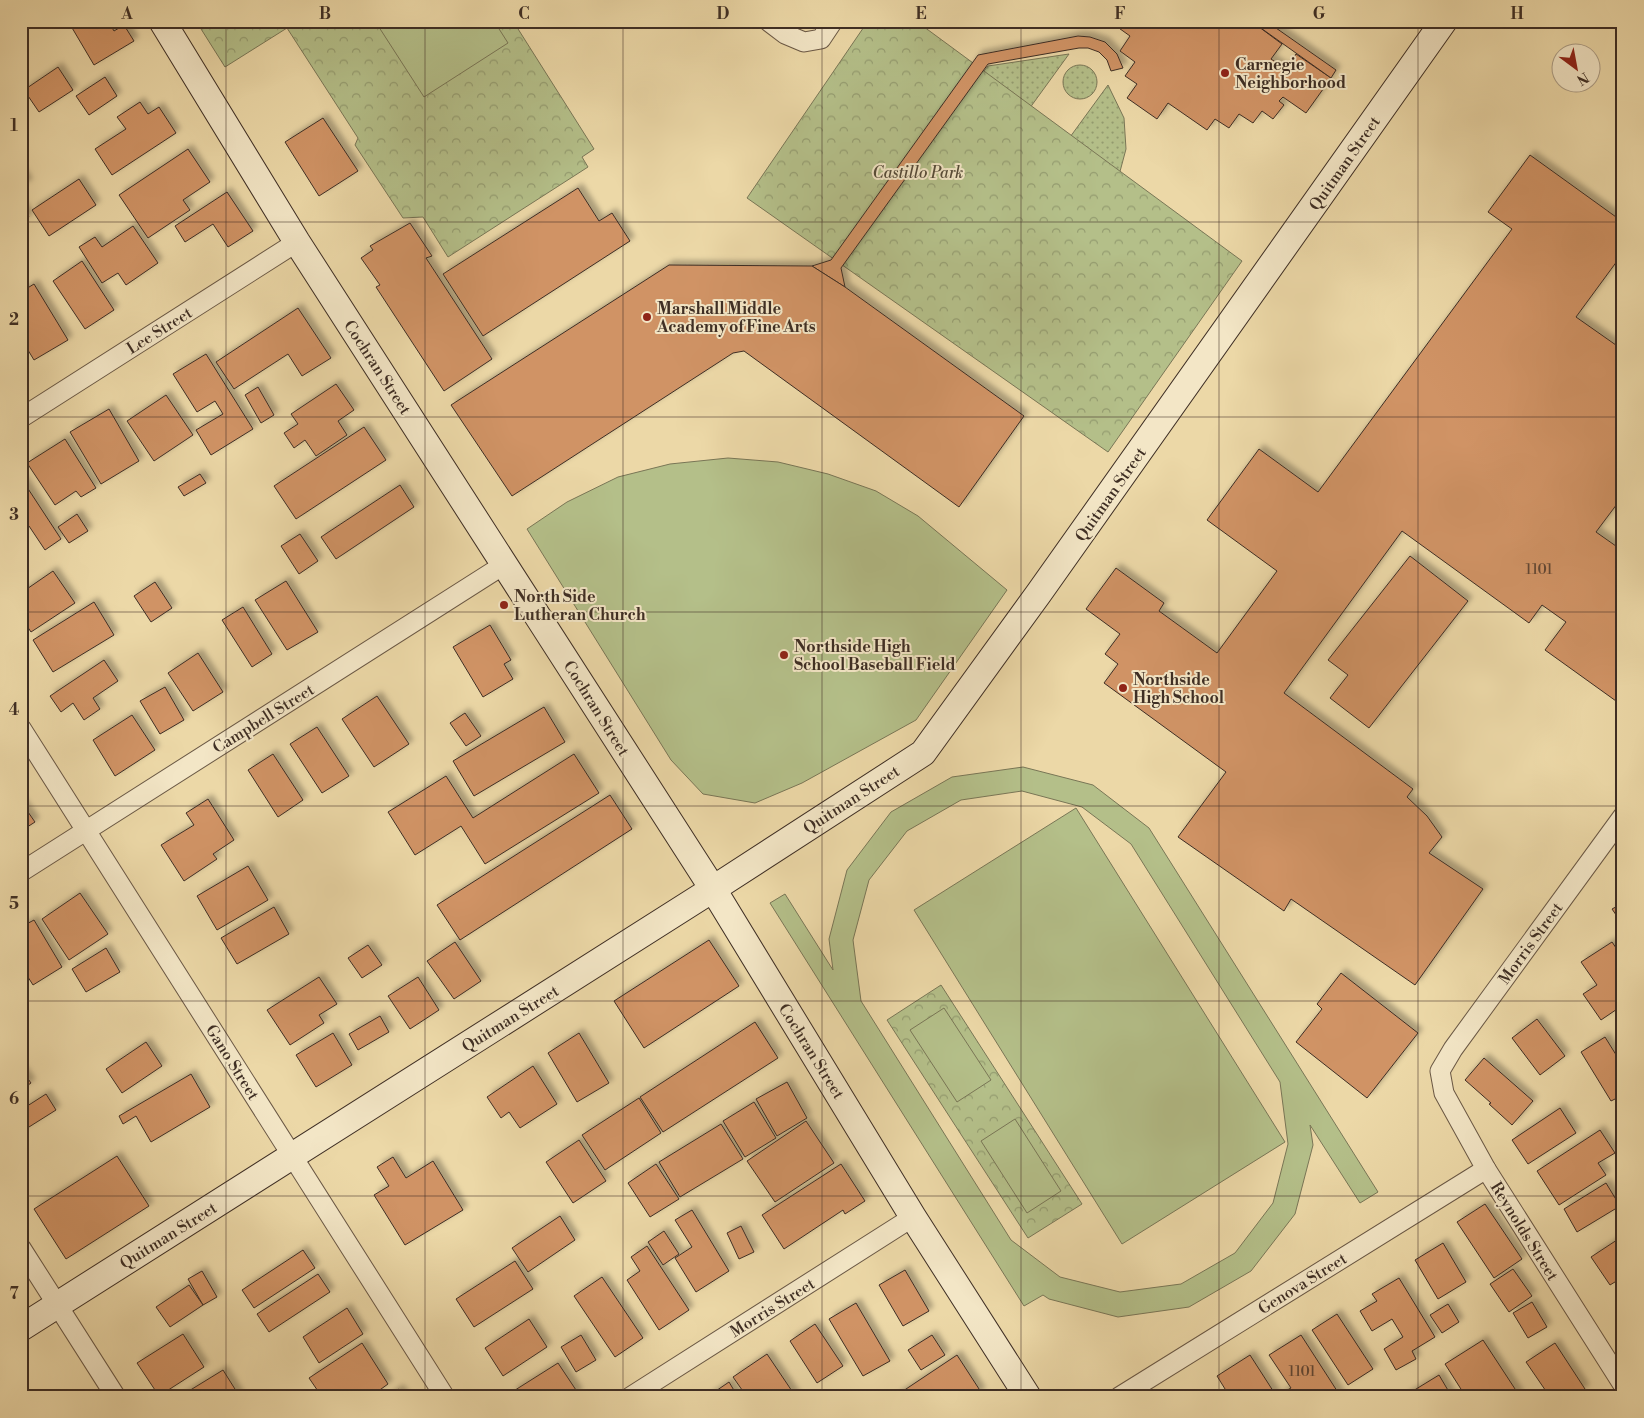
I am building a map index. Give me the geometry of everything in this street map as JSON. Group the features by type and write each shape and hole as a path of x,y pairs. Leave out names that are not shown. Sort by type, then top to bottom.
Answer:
{"main road":[{"name":"Cochran Street","path":"162,21 297,242 712,889 913,1217 1028,1397"},
{"name":"Quitman Street","path":"21,1328 923,753 1039,594 1444,21"}],"street":[{"path":"768,21 785,34 804,42 820,39 833,21"},
{"name":"Lee Street","path":"21,418 297,242"},
{"name":"Campbell Street","path":"21,872 505,564"},
{"name":"Gano Street","path":"21,728 87,829 445,1397"},
{"name":"Morris Street","path":"1440,1071 1453,1049 1623,816"},
{"name":"Reynolds Street","path":"1440,1071 1444,1093 1486,1169 1623,1386"},
{"name":"Genova Street","path":"1119,1397 1486,1169"},
{"name":"Morris Street","path":"630,1397 913,1217"},
{"path":"21,1248 116,1397"}],"green space":[{"path":"196,21 513,21 594,149 582,157 588,167 448,257 423,217 403,218 355,145 358,138 287,28 225,67"},
{"path":"375,21 494,21 508,43 424,97"},
{"name":"Castillo Park","path":"868,21 916,21 1242,261 1108,452 747,198"},
{"path":"1069,54 1011,134 1015,150 1024,162 1039,166 1054,159 1108,85 1124,118 1126,149 1118,179 1100,203 1075,221 1045,229 1015,227 987,215 965,194 951,167 947,136 953,109 988,66"},
{"path":"1080,65 1092,70 1097,82 1092,94 1080,99 1068,94 1063,82 1068,70"},
{"name":"Northside High School Baseball Field","path":"728,458 778,462 828,474 876,491 918,516 1007,590 916,720 802,783 755,803 703,794 671,760 527,529 567,502 618,477 670,464"},
{"path":"1023,767 1093,785 1149,828 1378,1192 1360,1203 1310,1125 1313,1145 1295,1214 1251,1271 1189,1307 1118,1317 1049,1299 1043,1295 1024,1306 770,903 785,894 833,970 829,939 847,870 891,812 952,777","holes":["1022,791 1082,807 1131,844 1280,1082 1288,1144 1273,1203 1235,1253 1181,1284 1120,1292 1060,1277 1011,1240 861,1001 853,940 869,880 907,831 961,800"]},
{"path":"1076,808 1285,1142 1122,1244 914,910"},
{"path":"941,985 1082,1204 1028,1238 887,1020"},
{"path":"944,1008 991,1080 957,1102 910,1030"},
{"path":"1015,1119 1061,1191 1027,1213 981,1141"}],"building":[{"path":"68,21 108,21 114,31 124,25 134,41 94,65"},
{"path":"1048,21 1091,21 1056,27"},
{"name":"Carnegie Neighborhood","path":"1109,21 1251,21 1282,44 1271,59 1286,69 1296,54 1331,78 1306,113 1283,97 1279,101 1284,105 1273,119 1262,111 1253,123 1239,114 1229,128 1215,119 1207,130 1168,103 1157,119 1127,98 1137,84 1125,76 1135,62 1120,51 1130,36"},
{"path":"1251,21 1266,21 1336,70 1331,78"},
{"path":"1078,36 1090,37 1105,42 1117,54 1123,68 1111,71 1107,60 1099,52 1088,48 988,64 841,268 845,287 812,266 831,260 978,55"},
{"path":"58,67 73,90 39,112 24,90"},
{"path":"105,77 117,96 89,115 76,96"},
{"path":"140,102 148,114 159,107 176,133 112,175 95,149 126,129 117,117"},
{"path":"323,118 358,171 319,196 285,142"},
{"path":"188,149 210,182 183,200 190,210 148,238 119,195"},
{"path":"1530,155 1623,222 1623,253 1576,317 1623,350 1623,496 1596,532 1623,551 1623,691 1616,701 1545,650 1566,622 1542,605 1529,623 1402,531 1284,693 1413,789 1407,797 1427,816 1442,837 1429,853 1483,889 1415,985 1291,899 1284,911 1178,837 1226,772 1104,683 1118,664 1105,654 1120,634 1086,609 1116,568 1164,603 1159,611 1217,653 1277,571 1207,520 1259,449 1318,492 1512,229 1488,212"},
{"path":"21,172 28,183 21,187"},
{"path":"79,179 96,205 49,236 32,210"},
{"path":"578,188 599,221 612,213 630,241 483,336 443,274"},
{"path":"227,192 253,231 228,247 213,224 185,242 175,226"},
{"path":"21,205 29,217 21,222"},
{"path":"410,223 432,256 426,258 492,359 444,391 376,287 380,285 361,258 373,250 370,246"},
{"path":"133,226 158,263 126,285 118,273 102,283 79,247 95,237 102,247"},
{"path":"82,261 114,310 85,329 53,281"},
{"path":"669,265 812,266 845,287 1024,416 959,507 744,351 733,353 512,496 451,405"},
{"path":"34,284 68,340 34,360 23,342 21,342 21,292"},
{"path":"298,308 331,358 302,376 288,354 234,389 216,362"},
{"path":"206,354 253,429 211,455 196,430 223,414 215,401 197,412 173,374"},
{"path":"336,384 354,410 338,421 347,435 316,456 305,440 294,448 284,433 298,424 291,414"},
{"path":"258,387 274,415 261,423 245,395"},
{"path":"166,395 193,435 154,461 127,421"},
{"path":"109,409 139,461 101,484 70,432"},
{"path":"364,427 386,460 296,519 274,486"},
{"path":"65,439 96,488 81,497 76,491 55,505 27,463"},
{"path":"200,474 206,483 184,496 178,487"},
{"path":"21,478 61,539 45,550 29,526 21,531"},
{"path":"400,485 414,507 336,559 321,537"},
{"path":"77,514 88,531 69,543 58,527"},
{"path":"300,534 318,561 299,574 281,546"},
{"path":"1410,556 1468,601 1369,728 1330,698 1348,675 1328,660"},
{"path":"53,571 75,603 31,632 21,617 21,593"},
{"path":"286,581 318,632 287,650 255,600"},
{"path":"155,582 172,608 151,622 134,596"},
{"path":"94,602 114,635 53,672 33,640"},
{"path":"243,607 272,654 252,667 222,620"},
{"path":"490,625 511,660 504,664 513,679 483,697 453,647"},
{"path":"198,653 223,692 193,711 168,673"},
{"path":"104,660 118,681 93,698 100,709 84,720 73,703 61,712 50,696"},
{"path":"165,687 184,720 160,734 140,701"},
{"path":"377,696 409,744 374,767 342,719"},
{"path":"544,707 565,742 474,796 453,761"},
{"path":"465,713 481,736 466,746 450,723"},
{"path":"132,715 155,750 115,776 93,740"},
{"path":"317,727 349,776 322,793 290,744"},
{"path":"273,754 303,800 278,817 248,770"},
{"path":"574,754 599,793 485,864 461,826 415,855 388,812 446,776 473,818"},
{"path":"610,795 632,829 460,940 437,905"},
{"path":"208,799 234,840 213,854 217,859 184,881 161,845 194,825 186,813"},
{"path":"21,802 35,822 21,831"},
{"path":"248,866 268,900 217,930 197,896"},
{"path":"80,893 108,934 69,960 42,919"},
{"path":"1623,903 1623,925 1612,909"},
{"path":"274,907 289,934 237,964 221,938"},
{"path":"34,920 62,967 33,985 21,966 21,927"},
{"path":"709,940 739,986 644,1048 614,1001"},
{"path":"455,942 481,981 454,999 427,961"},
{"path":"1612,942 1623,958 1623,1005 1601,1020 1583,994 1597,985 1581,962"},
{"path":"368,945 382,965 362,978 348,958"},
{"path":"106,948 120,972 86,992 72,969"},
{"path":"1341,973 1418,1033 1367,1098 1296,1042 1322,1009 1317,1004"},
{"path":"319,977 337,1004 319,1015 324,1023 290,1045 267,1010"},
{"path":"418,977 439,1010 410,1029 388,996"},
{"path":"380,1016 389,1032 358,1050 349,1034"},
{"path":"1537,1019 1565,1056 1540,1075 1512,1038"},
{"path":"755,1022 778,1058 663,1132 640,1097"},
{"path":"333,1033 352,1065 316,1087 296,1055"},
{"path":"579,1033 609,1083 577,1102 548,1053"},
{"path":"1605,1037 1623,1066 1623,1095 1611,1101 1581,1052"},
{"path":"146,1042 162,1066 122,1093 106,1069"},
{"path":"1484,1058 1533,1101 1512,1125 1465,1080"},
{"path":"533,1066 557,1104 520,1128 509,1112 501,1118 487,1097"},
{"path":"21,1069 31,1083 21,1090"},
{"path":"191,1074 210,1107 151,1142 136,1116 123,1124 119,1116"},
{"path":"787,1082 807,1118 777,1136 756,1099"},
{"path":"46,1094 56,1110 21,1132 21,1110"},
{"path":"639,1098 661,1133 605,1170 582,1135"},
{"path":"754,1102 776,1138 745,1157 723,1121"},
{"path":"1560,1108 1576,1133 1528,1164 1512,1140"},
{"path":"806,1121 834,1163 775,1202 747,1161"},
{"path":"721,1124 743,1159 680,1197 659,1162"},
{"path":"1600,1130 1615,1153 1598,1163 1606,1175 1559,1205 1537,1171"},
{"path":"579,1140 606,1181 573,1203 546,1162"},
{"path":"117,1156 149,1206 66,1259 34,1209"},
{"path":"393,1157 406,1178 433,1161 463,1210 405,1245 374,1195 389,1186 377,1167"},
{"path":"656,1164 679,1199 650,1217 628,1183"},
{"path":"841,1164 865,1201 845,1214 843,1210 784,1249 762,1215"},
{"path":"1606,1183 1620,1206 1577,1232 1564,1209"},
{"path":"1485,1204 1522,1259 1494,1278 1457,1222"},
{"path":"692,1210 729,1271 696,1292 675,1258 692,1247 675,1220"},
{"path":"560,1216 575,1240 528,1272 512,1248"},
{"path":"741,1226 754,1252 739,1259 727,1233"},
{"path":"664,1231 679,1254 663,1265 648,1242"},
{"path":"1623,1236 1623,1277 1610,1285 1591,1257"},
{"path":"1443,1243 1466,1282 1438,1299 1415,1260"},
{"path":"647,1246 689,1310 659,1330 627,1280 640,1271 631,1257"},
{"path":"303,1250 315,1268 254,1308 242,1290"},
{"path":"515,1261 533,1289 474,1327 456,1299"},
{"path":"1513,1269 1532,1296 1509,1312 1490,1284"},
{"path":"905,1270 929,1311 903,1326 879,1285"},
{"path":"202,1271 217,1297 203,1305 188,1279"},
{"path":"318,1274 330,1292 269,1332 257,1314"},
{"path":"602,1277 643,1338 615,1357 574,1296"},
{"path":"1399,1278 1435,1337 1412,1351 1416,1359 1396,1370 1384,1349 1403,1337 1392,1319 1372,1331 1360,1311 1377,1301 1372,1294"},
{"path":"189,1285 203,1305 170,1327 156,1307"},
{"path":"1532,1302 1547,1327 1528,1338 1513,1313"},
{"path":"856,1303 890,1361 863,1376 829,1319"},
{"path":"1448,1304 1459,1322 1442,1333 1430,1315"},
{"path":"347,1308 363,1334 319,1363 303,1337"},
{"path":"1337,1314 1373,1369 1348,1385 1312,1330"},
{"path":"529,1319 547,1347 503,1376 485,1348"},
{"path":"815,1324 843,1366 817,1383 790,1341"},
{"path":"183,1334 204,1367 159,1396 137,1363"},
{"path":"581,1335 596,1360 576,1372 561,1347"},
{"path":"932,1335 945,1355 921,1370 908,1350"},
{"path":"1301,1335 1341,1397 1282,1397 1280,1394 1291,1388 1269,1355"},
{"path":"1483,1340 1519,1395 1517,1397 1466,1397 1445,1364"},
{"path":"362,1343 388,1384 370,1397 322,1397 309,1378"},
{"path":"1555,1343 1585,1389 1572,1397 1550,1397 1526,1362"},
{"path":"767,1354 796,1397 747,1397 733,1377"},
{"path":"957,1355 981,1392 973,1397 894,1397"},
{"path":"1250,1355 1277,1397 1230,1397 1217,1376"},
{"path":"558,1363 578,1393 573,1397 515,1397 512,1392"},
{"path":"223,1370 240,1397 179,1397"},
{"path":"1439,1375 1452,1397 1403,1397"},
{"path":"729,1382 738,1397 707,1397"},
{"path":"399,1389 405,1397 387,1397"}],"place":[{"name":"Carnegie Neighborhood","path":"1225,73"},
{"name":"Marshall Middle Academy of Fine Arts","path":"647,317"},
{"name":"North Side Lutheran Church","path":"504,605"},
{"name":"Northside High School Baseball Field","path":"784,655"},
{"name":"Northside High School","path":"1123,688"}]}
